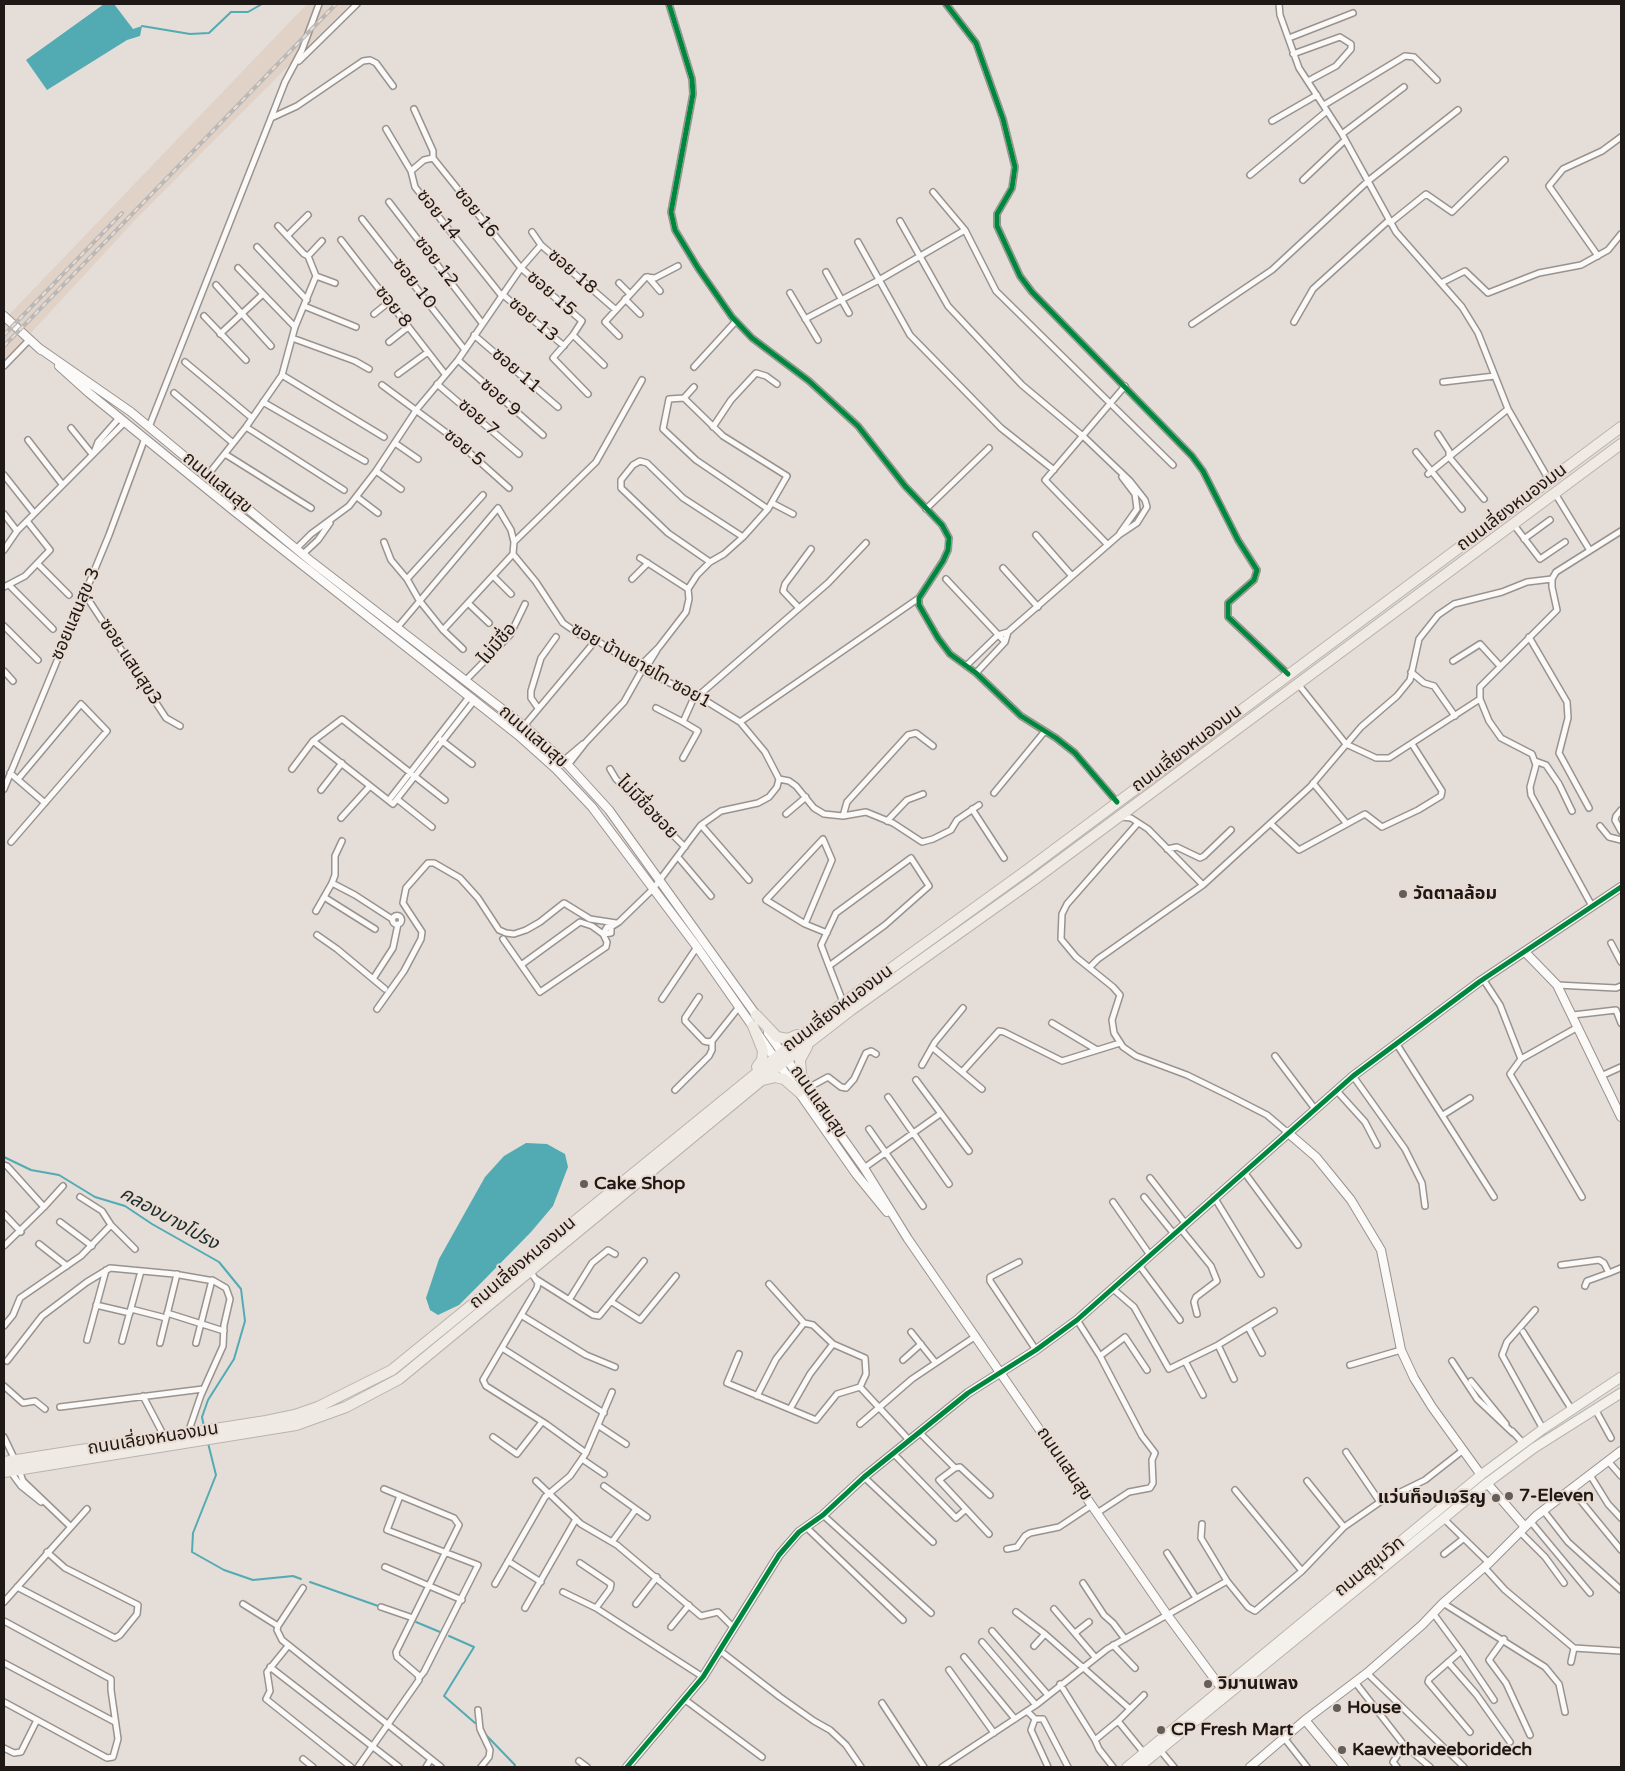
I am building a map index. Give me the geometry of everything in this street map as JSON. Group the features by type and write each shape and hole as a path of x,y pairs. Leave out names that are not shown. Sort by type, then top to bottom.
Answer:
{"highway":[{"name":"ถนนเลี่ยงหนองมน","path":"815,1032 843,1003 1027,870 1621,427"},
{"name":"ถนนเลี่ยงหนองมน","path":"225,1433 318,1407 392,1370 748,1078 781,1058 815,1032 1035,879 1297,683 1556,495 1621,444"},
{"path":"1444,558 1453,570"},
{"path":"1027,870 1035,879"},
{"path":"756,1015 772,1033 783,1039 815,1032"},
{"path":"748,1078 760,1064 763,1056 762,1047 753,1026"},
{"path":"804,1089 800,1060 815,1032"},
{"name":"ถนนเลี่ยงหนองมน","path":"12,1468 164,1437 225,1433 296,1425 346,1407 392,1383 422,1362 532,1274 760,1082 781,1058"},
{"path":"760,1082 779,1078 804,1089"},
{"name":"ถนนเลี่ยงหนองมน","path":"4,1462 12,1468 191,1436"}],"main road":[{"name":"ถนนแสนสุข","path":"4,316 122,420 556,769 592,807 697,947 753,1026 781,1058 864,1168 908,1239 1168,1616 1222,1688"},
{"name":"ถนนแสนสุข","path":"39,348 131,412 296,549 524,726 566,763 609,810 756,1015 781,1058"},
{"path":"122,420 131,412"},
{"path":"384,631 390,630 389,622"},
{"path":"398,642 399,636 405,634"},
{"path":"627,1767 703,1676 779,1555 806,1526 823,1515 864,1477 968,1393 1036,1350 1078,1320 1287,1132 1353,1076 1483,979 1621,886"},
{"path":"1525,952 1557,985 1621,1117"},
{"name":"ถนนแสนสุข","path":"804,1089 856,1174 908,1239"},
{"path":"1287,1132 1316,1157 1351,1200 1381,1250 1401,1350 1414,1378 1462,1451 1525,1527"},
{"name":"ถนนสุขุมวิท","path":"1139,1767 1443,1518 1523,1443 1621,1377"},
{"name":"ถนนสุขุมวิท","path":"1127,1767 1222,1688 1484,1479 1621,1393"},
{"path":"1551,1424 1557,1434"},
{"path":"1250,1767 1305,1720 1367,1673 1486,1566 1543,1510 1620,1454"},
{"path":"1305,1720 1344,1767"}],"street":[{"path":"149,427 270,118 285,82 295,65 319,4"},
{"path":"295,65 357,4"},
{"path":"669,4 692,78 693,94 671,212 675,230 698,268 736,321 752,338 809,380 858,426 905,486 942,525 949,538 948,550 943,561 919,598 740,722"},
{"path":"946,4 976,43 1002,119 1015,166 1012,188 997,214 997,226 1020,276 1032,292 1192,456 1202,471 1238,540 1257,570 1254,580 1228,602 1228,617 1288,674"},
{"path":"1279,4 1280,15 1290,38 1293,54 1308,81 1343,137 1389,222 1462,307 1478,334 1508,409 1549,480"},
{"path":"1290,38 1353,13"},
{"path":"1293,54 1340,37 1351,44 1351,49 1336,66 1308,81"},
{"path":"1324,105 1410,55 1418,60 1437,80"},
{"path":"270,118 297,106 363,61 370,60 376,63 393,86"},
{"path":"1303,180 1343,137 1404,87"},
{"path":"1272,121 1317,95"},
{"name":"ซอย 16","path":"414,109 433,151 433,158 520,268"},
{"path":"1192,324 1272,270 1368,181 1458,110"},
{"path":"1250,175 1327,111"},
{"name":"ซอย 14","path":"386,128 411,171 415,187 502,295"},
{"path":"1598,256 1549,186 1563,169 1602,151 1621,137"},
{"path":"411,171 424,160 433,158"},
{"path":"1294,322 1313,289 1389,222 1426,194 1452,212 1506,160"},
{"path":"934,192 965,230 996,291 1173,466"},
{"name":"ซอย 12","path":"388,202 482,322"},
{"path":"287,236 308,215"},
{"name":"ซอย 10","path":"362,219 465,350"},
{"path":"900,221 948,306 1022,384 1084,437 1141,494 1147,507 1137,523 1119,535 1008,632 998,635 966,666"},
{"path":"207,476 246,427 282,375 295,328 316,276 308,256 278,226"},
{"path":"805,319 879,280 965,230"},
{"name":"ซอย 18","path":"532,232 541,245 616,310"},
{"path":"1442,283 1465,271 1488,293 1526,277 1581,265 1608,250 1621,234"},
{"name":"ซอย 8","path":"341,240 445,374"},
{"path":"308,256 322,241"},
{"path":"858,242 910,335 1001,428 1054,470"},
{"path":"296,549 311,534 349,506 376,471 417,410 458,360 520,268 541,245"},
{"path":"257,247 307,300"},
{"path":"619,336 605,322 646,277 656,278 678,266"},
{"path":"238,268 295,328"},
{"name":"ซอย 15","path":"520,268 582,321"},
{"path":"826,272 848,313"},
{"path":"316,276 335,282"},
{"path":"648,277 660,291"},
{"path":"619,283 630,294"},
{"path":"216,285 271,346"},
{"path":"790,293 818,340"},
{"path":"220,334 263,294"},
{"name":"ซอย 13","path":"502,295 564,346"},
{"path":"625,299 640,314"},
{"path":"374,314 390,302"},
{"path":"304,306 356,327"},
{"path":"204,316 246,360"},
{"name":"ซอย 13","path":"582,321 573,335 553,358 588,394"},
{"path":"694,367 736,321"},
{"path":"389,342 408,327"},
{"name":"ซอย 11","path":"474,335 558,408"},
{"path":"573,335 604,365"},
{"path":"292,338 355,361 369,370"},
{"path":"4,366 30,339"},
{"path":"398,374 428,352"},
{"name":"ซอย 9","path":"458,360 543,435"},
{"path":"185,362 252,418"},
{"path":"713,427 731,400 756,374 766,376 777,384"},
{"path":"282,375 384,437"},
{"path":"1443,382 1495,376"},
{"path":"514,542 596,462 642,380"},
{"name":"ซอย 7","path":"437,384 519,454"},
{"name":"ซอย 5","path":"382,385 452,437 509,488"},
{"path":"1108,545 1045,480 1084,437 1125,386"},
{"path":"694,387 684,398 669,399 663,429 696,460 768,509"},
{"path":"174,393 233,443"},
{"path":"566,763 624,702 642,669 686,612 689,599 688,589 710,562 724,554 743,537 768,509 787,476 713,427 684,398"},
{"path":"263,402 366,461"},
{"path":"1429,472 1508,409"},
{"path":"4,550 17,532 62,484 93,452 103,446 122,420"},
{"path":"246,427 344,490"},
{"path":"71,428 93,452"},
{"path":"1438,434 1449,451 1449,457 1484,499"},
{"name":"ซอยแสนสุข 3","path":"4,790 109,535 145,438"},
{"path":"28,440 62,484"},
{"path":"395,443 418,460"},
{"path":"926,509 988,448"},
{"path":"1416,452 1429,472 1462,510"},
{"path":"225,454 311,508"},
{"path":"710,562 668,532 621,488 621,480 633,465 640,461 647,463 683,498 743,537"},
{"path":"376,471 401,488"},
{"path":"1119,535 1137,508 1135,494 1121,474"},
{"path":"4,475 34,514"},
{"path":"407,579 483,495"},
{"path":"1556,495 1589,549"},
{"path":"356,497 378,512"},
{"path":"772,503 793,514"},
{"path":"397,628 498,508 511,530 514,542 513,554 443,630"},
{"path":"4,514 17,532"},
{"path":"1524,539 1550,520"},
{"path":"303,554 318,540 331,521"},
{"path":"27,522 50,550 25,576 6,586 53,629"},
{"path":"1514,525 1540,560 1564,542"},
{"path":"1592,906 1531,795 1530,786 1535,761 1532,754 1501,738 1488,721 1480,699 1480,687 1557,610 1552,579 1556,572 1589,549 1621,531"},
{"path":"1036,535 1072,576"},
{"path":"384,542 391,560 407,579 419,600 443,630 463,649"},
{"path":"683,722 697,696 828,583 866,543"},
{"path":"799,608 783,591 785,584 811,550"},
{"name":"ซอย บ้านยายโท ซอย1","path":"513,554 536,582 563,623 580,635 596,640 642,669 697,696 740,722 765,752 779,779"},
{"path":"640,558 688,589"},
{"path":"632,579 648,563"},
{"path":"38,564 69,595"},
{"path":"1003,568 1038,607"},
{"path":"493,576 511,594"},
{"path":"946,579 1005,642"},
{"path":"1090,967 1098,959 1204,885 1313,783 1361,727 1397,696 1410,680 1419,639 1426,627 1438,615 1454,604 1502,592 1526,582 1552,579"},
{"name":"ซอย แสนสุข3","path":"84,593 166,718 180,726"},
{"path":"919,598 919,605 938,638 950,654 976,673 1022,716 1075,753 1117,802"},
{"path":"468,603 489,623"},
{"name":"ไม่มีชื่อ","path":"464,681 498,650 510,634 525,604"},
{"path":"4,626 38,660"},
{"path":"976,673 1005,642 1008,632"},
{"path":"538,708 531,698 531,691 541,658 556,637"},
{"path":"1530,637 1567,702 1568,718 1559,753 1589,808"},
{"path":"524,726 596,640"},
{"path":"1453,661 1480,644 1500,666"},
{"path":"4,672 14,681"},
{"path":"1411,672 1424,683 1434,686 1455,716"},
{"path":"1297,683 1346,744 1376,758 1389,758 1480,699"},
{"path":"458,717 463,705 471,699"},
{"path":"313,741 393,804 440,739 458,717 468,709 471,699"},
{"path":"11,842 107,731 81,704 19,778"},
{"path":"463,705 468,709"},
{"path":"656,708 698,732 683,758"},
{"path":"292,769 313,741 342,719 445,800"},
{"path":"994,793 1045,731"},
{"path":"843,816 846,802 908,736 916,733 933,746"},
{"path":"440,739 472,764"},
{"path":"1271,824 1299,850 1364,814 1382,827 1418,810 1441,796 1442,791 1412,744"},
{"path":"1535,761 1546,765 1572,811"},
{"path":"321,790 342,764"},
{"name":"ไม่มีชื่อซอย","path":"610,769 616,779 640,800 656,820 685,847"},
{"path":"10,773 19,778 45,803"},
{"path":"389,800 413,775"},
{"path":"603,934 611,933 614,925 653,889 701,825 721,811 758,803 769,797 777,787 779,779 789,781 806,797 814,808 824,814 843,816 866,812 887,821 922,842 951,830 957,820 979,805"},
{"path":"1313,783 1347,824"},
{"path":"340,818 370,786"},
{"path":"887,821 907,800 923,794"},
{"path":"786,814 806,797"},
{"path":"397,799 432,827"},
{"path":"972,809 1004,858"},
{"path":"1621,810 1615,820 1621,831"},
{"path":"1119,816 1131,818 1138,823 1204,885"},
{"path":"1138,823 1068,904 1062,914 1061,938 1076,957 1114,987 1120,995 1112,1020 1114,1033 1120,1043 1136,1056 1187,1075 1267,1115 1287,1132"},
{"path":"701,825 749,880"},
{"path":"1600,826 1609,837 1621,840"},
{"path":"1167,849 1177,846 1200,858 1231,830"},
{"path":"805,924 832,860 823,839 766,900 805,924 827,933"},
{"path":"316,911 335,875 335,856 342,841"},
{"path":"678,857 711,896"},
{"path":"829,966 885,925 929,886 910,858 836,912 822,945 829,966 843,1003"},
{"path":"376,1009 404,971 421,939 422,932 403,903 406,888 428,862 434,863 460,878 478,898 499,930 506,933 514,934 526,930 540,922 564,903 590,919 614,925"},
{"path":"332,883 355,895 398,924"},
{"path":"324,896 374,929"},
{"path":"372,979 392,948 401,918 409,912"},
{"path":"392,919 396,915 401,918"},
{"path":"503,940 540,992 606,947 607,942 603,934 592,926 580,922 521,965"},
{"path":"317,935 385,989"},
{"path":"1611,943 1621,962"},
{"path":"662,999 697,947"},
{"path":"1483,979 1500,1005 1521,1059"},
{"path":"1557,985 1621,986"},
{"path":"699,997 684,1018 704,1041 712,1041"},
{"path":"675,1090 709,1056 712,1050 712,1041 739,1007"},
{"path":"922,1065 932,1047 963,1008"},
{"path":"1573,1016 1616,1010 1621,1024"},
{"path":"1052,1023 1097,1050"},
{"path":"1578,1027 1521,1059 1510,1074 1582,1197"},
{"path":"962,1072 999,1031 1060,1061 1120,1043"},
{"path":"1396,1043 1494,1197"},
{"path":"932,1047 982,1089"},
{"path":"804,1089 828,1077 841,1087 846,1088 854,1079 866,1053 876,1054"},
{"path":"1276,1056 1315,1109"},
{"path":"1601,1076 1621,1067"},
{"path":"1353,1076 1405,1149 1422,1183 1424,1206"},
{"path":"916,1080 969,1152"},
{"path":"1336,1090 1365,1122 1377,1145"},
{"path":"888,1097 949,1184"},
{"path":"1442,1115 1470,1098"},
{"path":"864,1168 940,1114"},
{"path":"869,1129 923,1206"},
{"path":"4,1165 44,1207"},
{"path":"1244,1172 1298,1245"},
{"path":"1150,1178 1180,1228 1211,1266 1218,1281 1196,1297 1194,1302 1197,1314"},
{"path":"4,1246 21,1232 63,1186"},
{"path":"1144,1196 1180,1228"},
{"path":"80,1197 102,1211 112,1225 135,1249"},
{"path":"1214,1197 1261,1274"},
{"path":"1113,1202 1150,1255"},
{"path":"4,1214 21,1232"},
{"path":"60,1222 92,1246"},
{"path":"4,1326 13,1315 20,1298 67,1266 92,1246 112,1225"},
{"path":"39,1244 67,1266"},
{"path":"569,1300 592,1263 608,1250 615,1254"},
{"path":"1561,1265 1601,1260 1610,1273"},
{"path":"532,1274 596,1316 601,1315 644,1261"},
{"path":"1019,1262 990,1277 990,1281 1036,1350"},
{"path":"1139,1264 1180,1320"},
{"path":"1585,1286 1589,1280 1621,1268"},
{"path":"87,1340 106,1270"},
{"path":"7,1361 42,1316 106,1270 177,1274 212,1280 226,1288 229,1294 221,1353 203,1389 191,1436"},
{"path":"122,1341 141,1271"},
{"path":"160,1342 177,1274"},
{"path":"532,1274 538,1283 537,1288 483,1380 486,1386 586,1453"},
{"path":"612,1302 636,1318 643,1318 676,1276"},
{"path":"196,1343 212,1280"},
{"path":"769,1284 804,1323 814,1325 833,1344 865,1358 866,1374 860,1388"},
{"path":"1112,1288 1134,1307 1168,1369 1218,1345 1274,1311"},
{"path":"96,1305 167,1315 224,1330"},
{"path":"1535,1310 1507,1342 1502,1355 1543,1429"},
{"path":"521,1314 586,1355 615,1367"},
{"path":"1078,1320 1100,1356 1142,1436 1155,1453 1152,1460 1153,1483 1150,1488 1130,1492 1098,1514"},
{"path":"757,1396 776,1359 804,1323"},
{"path":"1248,1327 1262,1353"},
{"path":"911,1332 935,1362"},
{"path":"1524,1332 1572,1411"},
{"path":"860,1424 935,1362 976,1336"},
{"path":"1100,1356 1125,1337 1147,1370"},
{"path":"790,1409 810,1374 833,1344"},
{"path":"903,1360 921,1344"},
{"path":"1218,1345 1234,1379"},
{"path":"502,1348 604,1413"},
{"path":"1350,1365 1401,1350"},
{"path":"739,1354 727,1383 816,1420 837,1394 860,1388"},
{"path":"1185,1361 1203,1395"},
{"path":"1452,1361 1477,1399 1514,1432"},
{"path":"1470,1381 1523,1443"},
{"path":"4,1386 23,1403 35,1401 44,1409"},
{"path":"860,1388 880,1407 910,1441"},
{"path":"60,1407 203,1389"},
{"path":"495,1584 548,1492 570,1476 586,1453 612,1392"},
{"path":"143,1396 164,1437"},
{"path":"1595,1409 1611,1438"},
{"path":"494,1437 517,1454 542,1422"},
{"path":"599,1426 626,1444"},
{"path":"920,1433 955,1468"},
{"path":"4,1437 12,1468 21,1486 71,1527"},
{"path":"1202,1524 1201,1538 1227,1581 1248,1607 1255,1611 1302,1571 1344,1527 1380,1502 1424,1480 1462,1451"},
{"path":"1346,1452 1380,1502"},
{"path":"893,1453 956,1518 966,1510"},
{"path":"582,1459 604,1474"},
{"path":"1608,1461 1621,1476"},
{"path":"989,1534 939,1480 955,1468 960,1467 990,1495"},
{"path":"12,1468 47,1506"},
{"path":"1590,1475 1608,1504 1621,1518"},
{"path":"864,1477 933,1542"},
{"path":"536,1481 576,1520 612,1542 657,1577 701,1616 718,1612 734,1628"},
{"path":"1307,1481 1344,1527"},
{"path":"604,1486 648,1518"},
{"path":"384,1489 458,1521 459,1525 396,1655 419,1678"},
{"path":"1572,1489 1621,1550"},
{"path":"1235,1490 1302,1571"},
{"path":"358,1767 418,1683 478,1566 387,1530 400,1496"},
{"path":"1007,1548 1018,1547 1025,1536 1030,1533 1059,1527 1092,1505"},
{"path":"4,1602 87,1509"},
{"path":"612,1542 636,1509"},
{"path":"1543,1510 1568,1542 1621,1590"},
{"path":"823,1515 931,1613"},
{"path":"1443,1518 1505,1590 1574,1648 1621,1651"},
{"path":"525,1608 576,1520"},
{"path":"806,1526 903,1620"},
{"path":"1525,1527 1564,1583"},
{"path":"1525,1527 1590,1592"},
{"path":"1444,1554 1462,1538"},
{"path":"17,1587 115,1638 120,1635 136,1614 138,1605 65,1568 47,1552"},
{"path":"1167,1553 1196,1598"},
{"path":"508,1561 541,1582"},
{"path":"580,1563 611,1584 610,1589 596,1608"},
{"path":"385,1567 462,1600"},
{"path":"636,1604 657,1577"},
{"path":"942,1767 1036,1705 1095,1657 1227,1581"},
{"path":"1083,1583 1104,1615 1113,1623 1125,1639"},
{"path":"303,1588 278,1626 279,1635 288,1646 441,1767"},
{"path":"563,1592 596,1608 703,1676"},
{"path":"1443,1603 1504,1639 1552,1674 1558,1684 1565,1712"},
{"path":"243,1604 278,1626"},
{"path":"671,1628 689,1605"},
{"path":"381,1607 413,1618"},
{"path":"1054,1609 1095,1657"},
{"path":"1016,1612 1045,1634 1130,1709"},
{"path":"1433,1613 1494,1700"},
{"path":"4,1621 112,1679 111,1690 118,1739 113,1757 108,1758 4,1702"},
{"path":"1075,1634 1089,1622"},
{"path":"992,1631 1048,1695"},
{"path":"1034,1646 1045,1634"},
{"path":"1504,1639 1489,1660 1506,1683 1530,1735"},
{"path":"982,1642 1036,1705"},
{"path":"288,1646 267,1672 270,1691 266,1700 351,1767"},
{"path":"1113,1646 1135,1668"},
{"path":"1571,1662 1574,1648"},
{"path":"720,1650 780,1697 830,1730 846,1745 861,1767"},
{"path":"1461,1651 1428,1682 1470,1732"},
{"path":"964,1657 1016,1719"},
{"path":"1448,1662 1476,1694 1510,1742"},
{"path":"4,1663 115,1722"},
{"path":"270,1667 399,1767"},
{"path":"949,1670 994,1733"},
{"path":"1367,1673 1464,1767"},
{"path":"1355,1682 1404,1745 1430,1767"},
{"path":"1060,1684 1099,1749 1113,1767"},
{"path":"1095,1740 1118,1721 1144,1695"},
{"path":"684,1699 762,1757"},
{"path":"882,1703 924,1767"},
{"path":"478,1710 480,1729 490,1750 489,1757 481,1767"},
{"path":"1027,1711 1035,1719 1043,1719 1068,1767"},
{"path":"1035,1719 1031,1730 1048,1767"},
{"path":"4,1748 14,1753 21,1752 38,1720"},
{"path":"1118,1721 1144,1753"},
{"path":"1285,1739 1307,1767"},
{"path":"1397,1767 1393,1762 1404,1745"},
{"path":"1160,1750 1174,1767"},
{"path":"303,1759 313,1767"},
{"path":"426,1767 432,1760"},
{"path":"579,1760 587,1767"}],"shaded area":[{"path":"307,4 350,4 136,219 4,362 4,320"}],"water":[{"path":"104,4 114,4 133,29 142,26 140,36 127,40 47,90 26,60"},
{"path":"526,1143 547,1144 565,1154 568,1167 553,1206 531,1232 459,1305 438,1315 430,1310 426,1298 439,1259 485,1177 504,1156"}],"waterway":[{"path":"142,26 190,34 209,33 231,12 248,12 262,4"},
{"name":"คลองบางโปรง","path":"4,1157 31,1170 59,1175 95,1197 125,1206 152,1224 219,1262 241,1289 245,1321 234,1359 208,1400 202,1417 204,1427"},
{"path":"208,1443 216,1475 193,1533 192,1552 224,1570 253,1580 293,1576 301,1579"},
{"path":"310,1582 381,1607"},
{"path":"416,1622 440,1632"},
{"path":"449,1636 474,1647 444,1696 475,1723"},
{"path":"485,1734 515,1765 514,1767"}],"railway":[{"path":"4,346 336,4"},
{"path":"4,335 122,213"}],"cycle path":[{"path":"669,4 692,79 693,94 671,212 675,230 698,268 732,317 752,338 809,381 858,426 905,486 942,525 949,538 948,550 919,598 919,605 938,638 950,654 976,673 1021,716 1056,738 1075,753 1117,802"},
{"path":"946,4 976,43 1003,119 1015,167 1012,188 997,214 997,226 1020,276 1032,292 1192,456 1203,471 1238,540 1257,570 1254,580 1228,603 1228,617 1288,674"},
{"path":"627,1767 703,1677 779,1555 799,1532 823,1515 864,1477 968,1393 1036,1350 1077,1320 1353,1076 1479,982 1621,887"}],"place":[{"name":"วัดตาลล้อม","path":"1403,894"},
{"name":"Cake Shop","path":"584,1184"},
{"name":"7-Eleven","path":"1509,1496"},
{"name":"แว่นท็อปเจริญ","path":"1496,1498"},
{"name":"วิมานเพลง","path":"1208,1684"},
{"name":"House","path":"1337,1708"},
{"name":"CP Fresh Mart","path":"1161,1730"},
{"name":"Kaewthaveeboridech","path":"1342,1750"}]}
